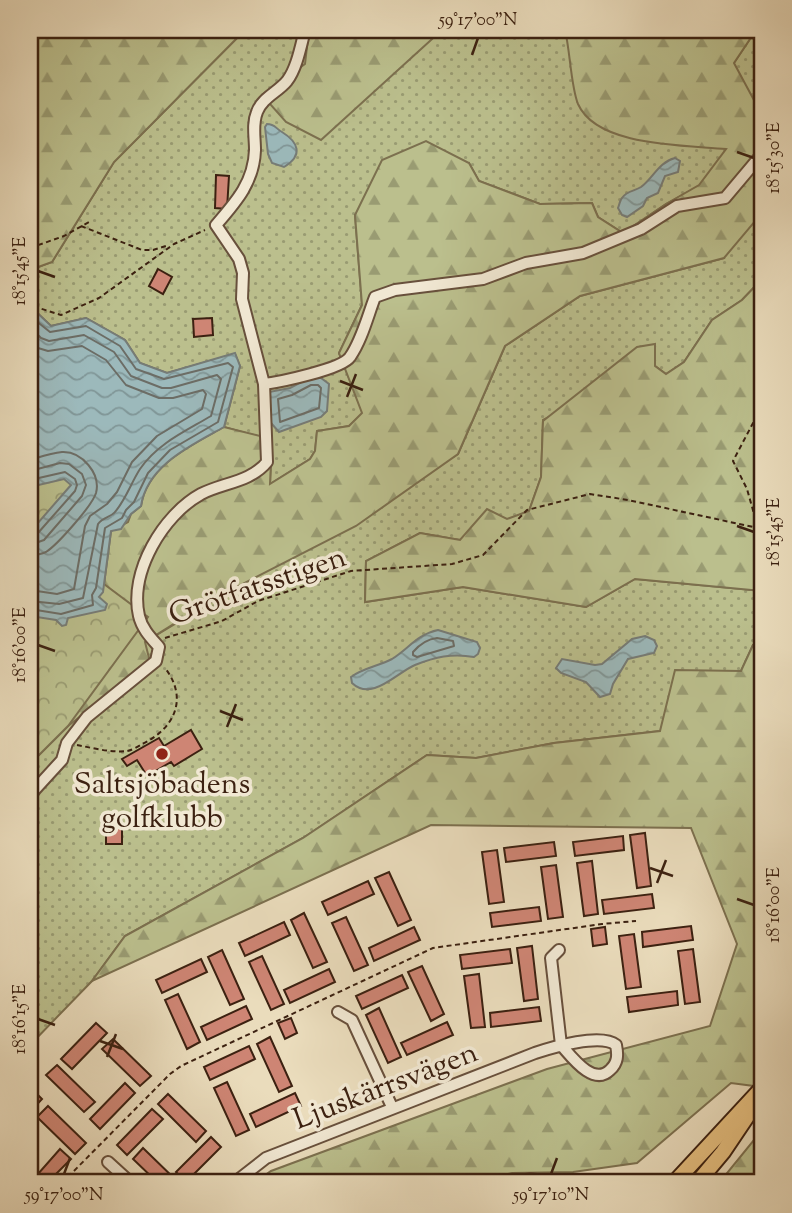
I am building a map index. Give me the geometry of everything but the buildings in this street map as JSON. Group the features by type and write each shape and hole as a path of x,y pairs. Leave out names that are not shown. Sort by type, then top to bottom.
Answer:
{"main road":[{"path":"674,1183 762,1088"},
{"path":"697,1183 723,1152 762,1094"}],"street":[{"path":"30,795 62,760 67,743 87,717 156,661 159,647 147,634 139,618 137,598 147,553 183,505 220,485 260,471 267,462 264,384 242,299 243,273 239,259 216,225 251,177 256,113 262,103 289,79 305,30"},
{"path":"264,384 286,381 338,366 350,358 375,297 395,290 483,279 526,263 583,253 641,229 677,206 725,198 762,154"},
{"path":"559,950 551,958 561,1045"},
{"path":"338,1012 352,1020 392,1107"},
{"name":"Ljuskärrsvägen","path":"234,1183 266,1158 392,1107 561,1045 607,1040 616,1045 618,1056 612,1069 606,1074 598,1075 587,1071 561,1045"},
{"path":"108,1162 131,1183"},
{"path":"513,1183 522,1179 555,1183"}],"path":[{"path":"30,248 64,236 89,222"},
{"path":"81,226 142,250 153,250 174,244 216,225"},
{"path":"30,297 39,308 61,315 99,298 174,244"},
{"path":"762,406 733,461 747,489 758,528 762,531"},
{"name":"Grötfatsstigen","path":"159,647 164,639 222,621 258,601 351,571 452,564 482,555 527,510 590,494 758,528"},
{"path":"67,743 129,751 151,740 169,726 177,707 176,691 172,676 156,661"}],"green space":[{"path":"30,30 245,30 114,162 52,262 30,270"},
{"name":"Saltsjöbadens golfklubb","path":"245,30 565,30 567,37 734,63 756,30 762,30 762,279 742,300 712,320 684,362 666,374 655,366 543,420 541,477 529,511 460,540 420,533 366,561 365,602 463,587 586,607 635,579 762,591 762,644 753,645 741,671 660,731 554,743 476,758 427,755 303,838 125,936 92,981 30,1045 30,764 145,642 458,454 505,346 580,296 724,258 699,186 623,233 598,217 592,203 540,204 479,181 469,163 355,215 362,305 339,353 363,413 349,426 317,431 315,451 310,459 270,484 272,440 224,427 240,366 235,354 167,373 140,363 125,340 86,318 51,326 30,306 30,270 52,262 114,162"},
{"path":"309,30 442,30 321,140 286,122 262,95 305,64"},
{"path":"565,30 756,30 734,63 762,115 762,213 724,258 580,296 505,346 458,454 356,526 215,598 145,642 150,662 68,726 30,764 30,616 103,592 111,531 128,522 131,514 141,506 145,492 161,468 185,449 224,427 272,439 270,484 310,459 315,451 317,431 349,426 362,413 339,353 362,305 355,215 382,160 426,141 469,163 479,181 540,204 592,203 598,217 623,233 699,185 726,149 644,141 603,129 588,118 576,97"},
{"path":"762,279 762,591 635,579 586,607 463,587 365,602 366,561 420,533 460,540 487,509 507,519 529,511 541,477 543,421 637,347 655,344 655,366 666,374 684,362 712,320 742,300"},
{"path":"30,380 98,418 76,563 148,617 68,726 30,764"},
{"path":"762,644 762,1087 731,1083 637,1163 573,1172 512,1173 469,1183 254,1183 271,1171 547,1069 710,1026 737,944 691,828 431,825 92,981 125,936 303,838 427,755 476,758 554,743 660,731 675,670 741,671 753,645"},
{"path":"762,1130 762,1183 719,1183"}],"water":[{"path":"267,124 288,136 295,144 294,158 284,167 272,163 268,154"},
{"path":"675,158 680,161 678,172 665,176 658,193 647,198 643,206 627,217 622,215 618,208 624,196 641,187 660,167"},
{"path":"30,306 51,326 86,318 125,340 140,363 167,373 235,353 240,366 224,427 185,449 161,468 145,492 141,506 131,514 121,529 111,531 103,592 99,597 107,604 105,610 68,618 66,625 62,626 56,620 30,616 30,532 71,485 64,479 30,487"},
{"path":"309,378 321,378 329,384 327,411 321,417 279,432 271,423 269,392 290,388"},
{"path":"438,630 477,642 480,648 478,654 474,657 444,656 415,665 376,688 360,688 352,683 351,677 392,659 419,638"},
{"path":"645,636 654,640 657,646 654,653 628,659 610,694 600,697 586,682 561,673 556,668 562,659 602,664 632,639"}],"place":[{"name":"Saltsjöbadens golfklubb","path":"162,754"}]}
